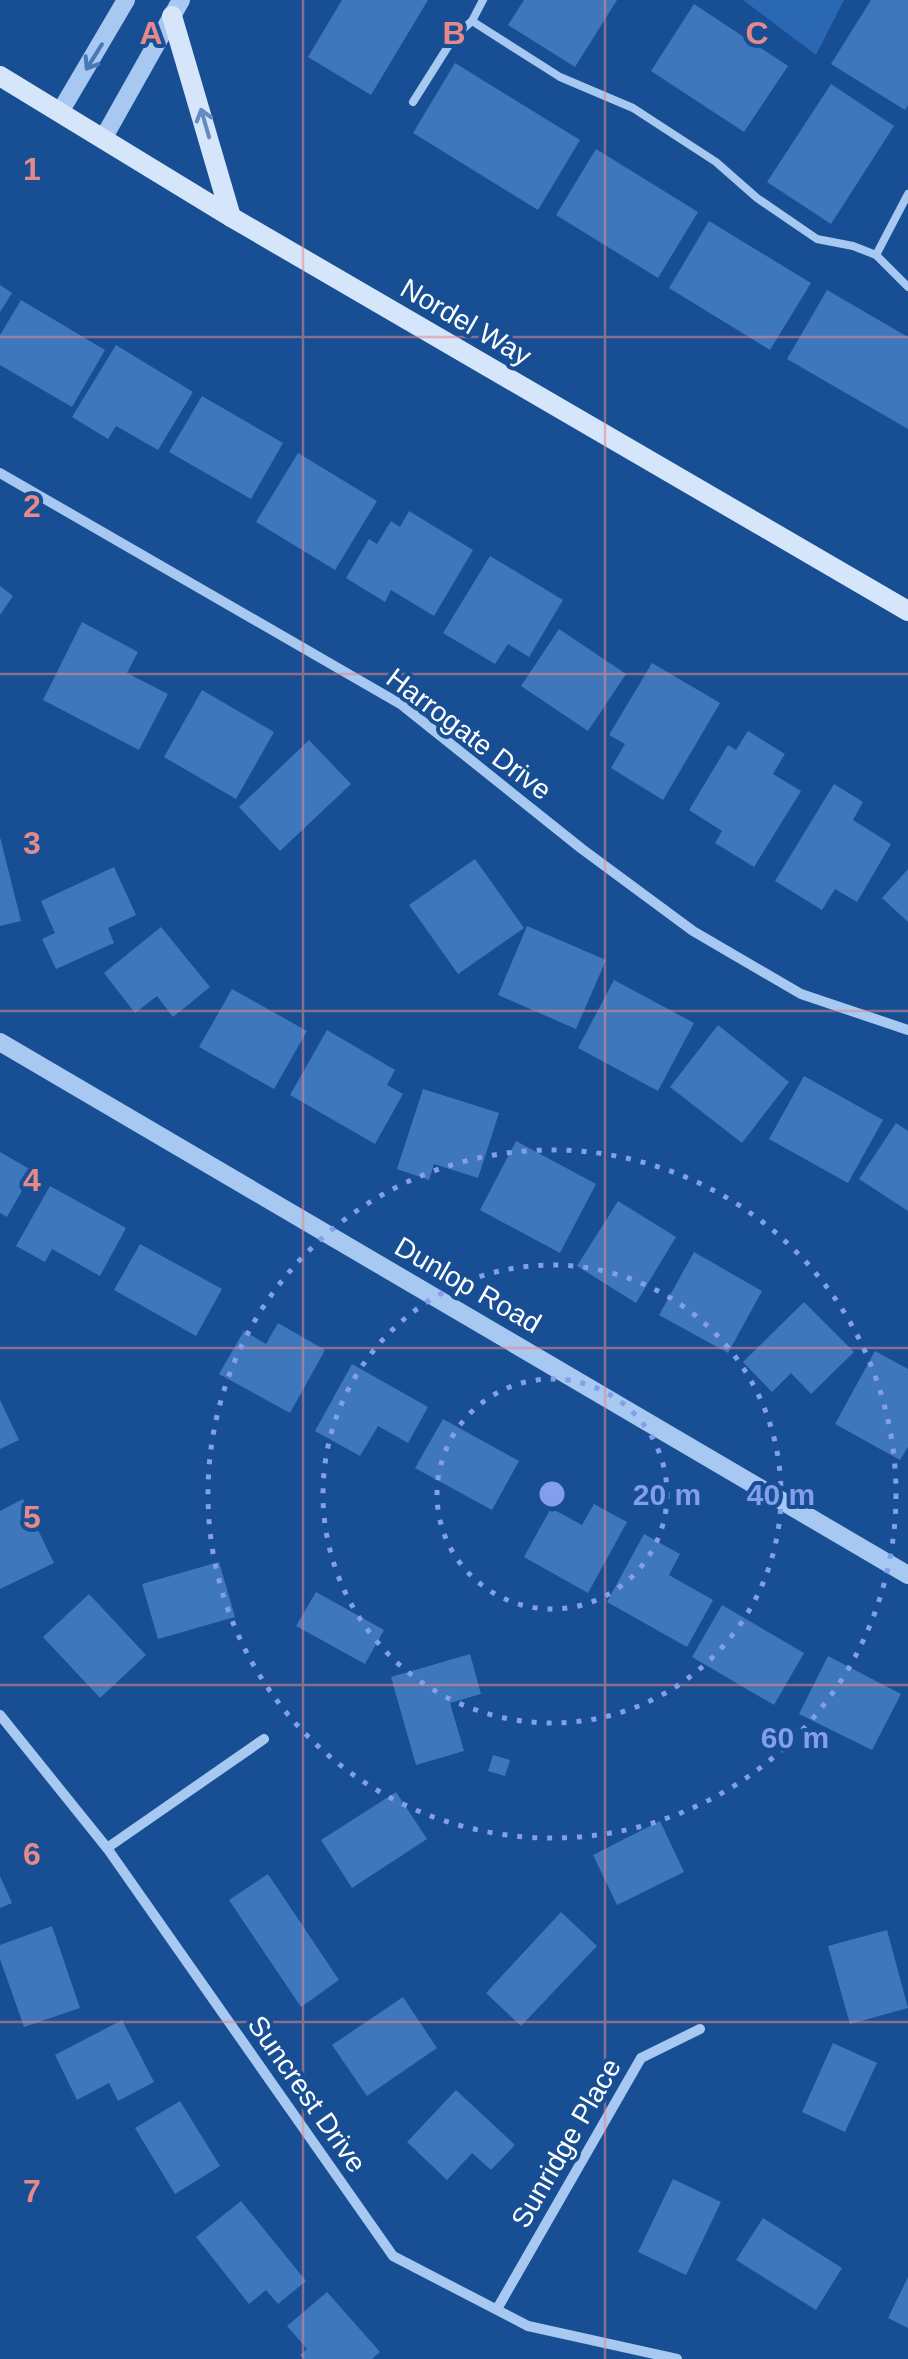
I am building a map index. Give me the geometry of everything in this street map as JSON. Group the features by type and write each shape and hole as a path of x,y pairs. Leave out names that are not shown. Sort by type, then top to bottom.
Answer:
{"main road":[{"path":"176,8 231,217"},
{"name":"Nordel Way","path":"0,76 231,217 908,610"}],"street":[{"path":"60,112 126,0"},
{"path":"104,137 176,8"},
{"name":"Harrogate Drive","path":"0,473 402,705 582,849 693,931 801,994 908,1030"},
{"name":"Dunlop Road","path":"0,1042 908,1575"},
{"name":"Suncrest Drive","path":"0,1716 106,1848 393,2256 528,2326 677,2359"},
{"path":"106,1848 264,1738"},
{"name":"Sunridge Place","path":"497,2309 640,2058 700,2029"}],"lane":[{"path":"413,102 454,37 472,21 482,0"},
{"path":"472,21 560,76 632,108 716,162 757,198 817,239 876,255 908,287"},
{"path":"876,255 908,194"}],"shaded area":[{"path":"743,0 844,0 816,55"}],"building":[{"path":"342,0 428,0 371,95 308,57"},
{"path":"524,0 617,0 575,67 508,25"},
{"path":"871,0 908,0 905,110 831,64"},
{"path":"694,4 788,66 744,132 651,71"},
{"path":"455,63 580,140 538,210 413,133"},
{"path":"831,84 894,126 831,224 767,182"},
{"path":"596,149 698,212 658,278 556,215"},
{"path":"709,221 811,283 770,350 669,288"},
{"path":"0,285 12,293 0,312"},
{"path":"827,290 908,337 908,429 787,359"},
{"path":"21,300 105,350 72,407 0,365 0,335"},
{"path":"116,345 193,392 158,450 116,426 108,439 72,417"},
{"path":"202,396 283,443 251,499 169,452"},
{"path":"298,453 377,501 335,570 256,522"},
{"path":"409,511 473,550 434,616 391,590 385,602 346,578 369,539 377,544 391,521 400,527"},
{"path":"490,556 563,600 529,657 508,644 495,664 443,633"},
{"path":"0,586 13,596 0,615"},
{"path":"82,622 138,652 127,673 168,694 139,750 43,700"},
{"path":"559,629 626,674 588,731 521,686"},
{"path":"652,663 720,703 663,800 611,768 625,744 609,735"},
{"path":"202,690 274,732 236,799 164,757"},
{"path":"748,731 785,754 773,774 801,791 754,867 715,843 722,831 689,810 728,745 736,750"},
{"path":"309,740 351,784 280,851 239,807"},
{"path":"834,784 863,802 853,820 891,844 857,902 835,889 822,910 775,881"},
{"path":"0,837 21,921 0,926"},
{"path":"475,859 524,928 458,974 409,905"},
{"path":"114,867 136,915 108,928 114,943 56,969 42,939 55,933 41,901"},
{"path":"908,869 908,922 882,898"},
{"path":"527,926 606,960 576,1029 498,995"},
{"path":"161,927 210,987 173,1017 157,996 135,1013 104,973"},
{"path":"614,980 694,1023 658,1091 578,1048"},
{"path":"232,989 307,1031 274,1089 199,1047"},
{"path":"718,1025 789,1082 742,1143 670,1087"},
{"path":"327,1030 395,1070 387,1085 403,1094 375,1144 290,1095"},
{"path":"804,1076 883,1120 848,1183 769,1139"},
{"path":"423,1089 499,1113 478,1178 434,1164 429,1180 397,1169"},
{"path":"896,1123 908,1131 908,1211 859,1179"},
{"path":"516,1141 596,1184 560,1253 480,1210"},
{"path":"0,1152 33,1171 7,1217 0,1213"},
{"path":"50,1186 126,1228 100,1276 52,1249 45,1262 16,1246"},
{"path":"618,1201 676,1237 636,1303 577,1266"},
{"path":"140,1244 222,1289 196,1336 114,1290"},
{"path":"694,1252 762,1291 728,1353 659,1315"},
{"path":"804,1302 854,1352 811,1394 791,1373 772,1392 743,1362"},
{"path":"278,1323 325,1350 290,1413 219,1374 244,1331 266,1344"},
{"path":"875,1351 908,1369 908,1447 900,1460 835,1424"},
{"path":"352,1364 428,1407 408,1443 378,1426 360,1456 315,1431"},
{"path":"0,1400 19,1440 0,1449"},
{"path":"443,1419 519,1461 492,1510 415,1468"},
{"path":"23,1499 54,1563 0,1589 0,1511"},
{"path":"594,1504 627,1522 588,1593 524,1557 551,1508 582,1525"},
{"path":"644,1534 680,1554 669,1575 713,1600 687,1647 607,1602"},
{"path":"219,1562 235,1617 158,1639 142,1584"},
{"path":"316,1592 384,1630 365,1664 296,1626"},
{"path":"89,1594 146,1655 100,1698 43,1637"},
{"path":"722,1605 804,1653 774,1705 692,1657"},
{"path":"470,1654 481,1694 450,1703 464,1751 416,1765 391,1677"},
{"path":"828,1656 901,1694 872,1750 799,1714"},
{"path":"493,1755 510,1760 505,1776 488,1771"},
{"path":"396,1792 427,1839 352,1888 321,1840"},
{"path":"660,1821 684,1872 617,1905 593,1855"},
{"path":"268,1874 339,1980 301,2007 229,1900"},
{"path":"0,1876 12,1903 0,1908"},
{"path":"561,1912 597,1946 521,2026 486,1993"},
{"path":"52,1926 80,2008 24,2027 0,1959 0,1945"},
{"path":"887,1930 908,2008 850,2024 828,1946"},
{"path":"403,1997 437,2048 367,2096 332,2045"},
{"path":"122,2020 154,2082 118,2101 109,2083 77,2100 55,2055"},
{"path":"833,2043 877,2063 845,2132 802,2112"},
{"path":"456,2090 515,2145 491,2170 472,2153 447,2180 407,2142"},
{"path":"180,2101 220,2166 175,2194 135,2128"},
{"path":"673,2179 721,2202 686,2275 638,2252"},
{"path":"241,2201 306,2281 278,2304 266,2290 249,2304 196,2237"},
{"path":"763,2218 842,2268 816,2310 736,2260"},
{"path":"908,2277 908,2328 888,2318"},
{"path":"327,2292 380,2352 372,2359 304,2359 300,2355 307,2349 287,2326"}]}
